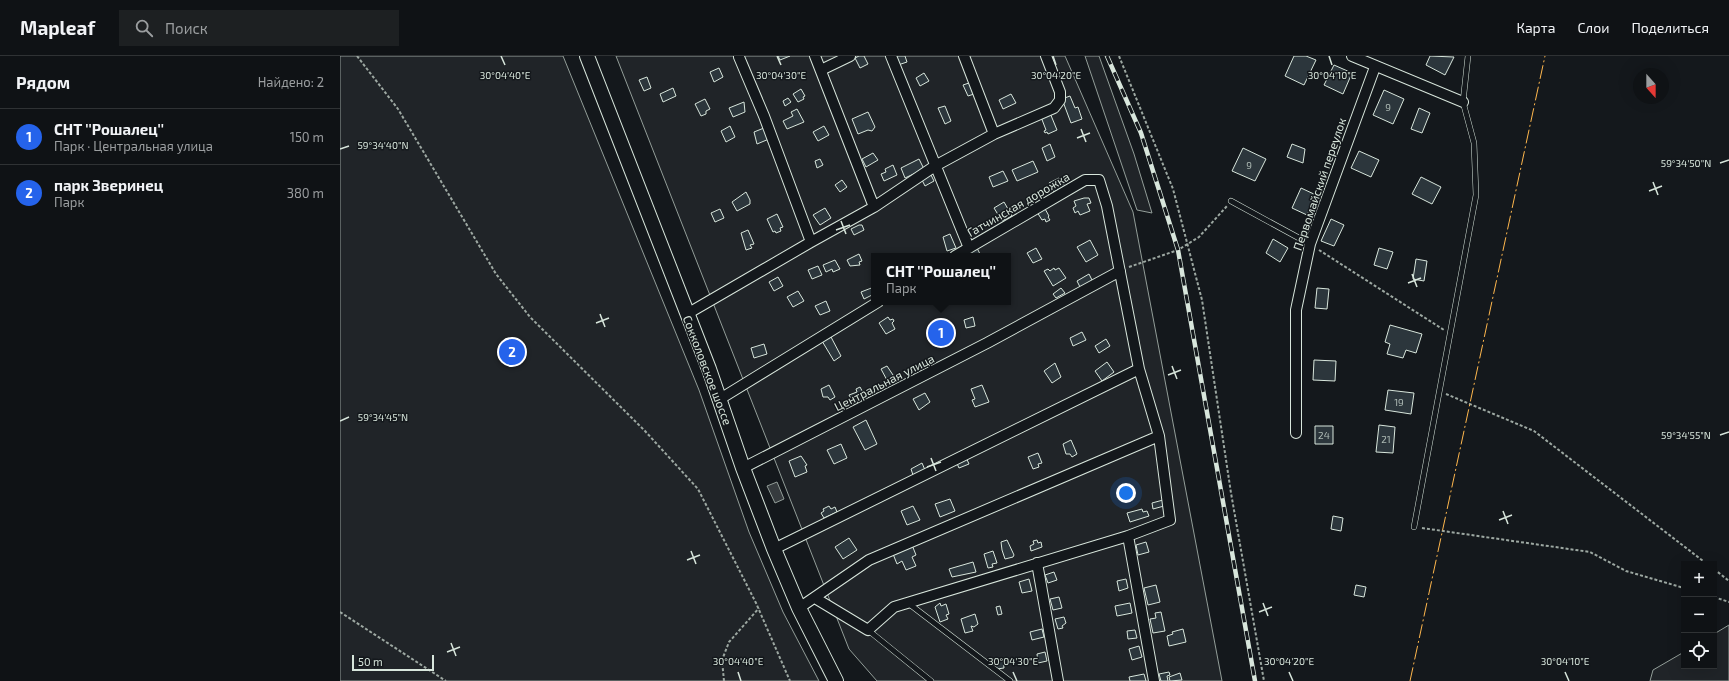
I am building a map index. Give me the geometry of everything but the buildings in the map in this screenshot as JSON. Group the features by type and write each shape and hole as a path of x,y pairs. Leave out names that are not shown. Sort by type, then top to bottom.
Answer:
{"main road":[{"name":"Сокколовское шоссе","path":"587,56 720,399 743,468 774,549 799,608 836,681"}],"street":[{"path":"815,56 874,207"},
{"path":"821,70 850,56"},
{"path":"891,56 969,248"},
{"path":"964,56 994,134"},
{"path":"687,314 874,207 935,166 994,134 1054,108 1060,100 1060,92 1046,56"},
{"path":"1352,56 1375,67 1463,102"},
{"path":"739,57 764,116 811,242"},
{"name":"Первомайский переулок","path":"1296,432 1296,310 1310,244 1375,67"},
{"name":"Гатчинская дорожка","path":"960,253 1085,180 1099,180 1107,206 1120,271"},
{"path":"814,598 868,630 894,607 1128,536 1170,520 1159,436 1139,369 1120,271"},
{"name":"Центральная улица","path":"743,468 987,343 1120,271"},
{"path":"720,399 873,305"},
{"path":"774,549 1139,369"},
{"path":"799,608 869,560 1159,436"},
{"path":"1128,536 1154,681"},
{"path":"1037,563 1058,681"}],"lane":[{"path":"1414,527 1476,195 1474,142 1463,102 1468,56"},
{"path":"1231,201 1310,244"},
{"path":"908,603 1010,681"},
{"path":"868,630 931,681"}],"path":[{"path":"356,56 398,109 496,274 530,317 645,431 698,489 759,608 790,681"},
{"path":"1119,56 1173,189 1202,300 1231,493 1264,681"},
{"path":"1120,271 1178,250 1188,244 1199,237 1231,201"},
{"path":"1310,244 1450,334"},
{"path":"1439,391 1534,431 1703,561"},
{"path":"1414,527 1590,552 1626,571 1681,587"},
{"path":"1717,572 1729,581"},
{"path":"1717,598 1729,602"},
{"path":"724,681 722,660 728,642 759,608"},
{"path":"340,612 446,681"}],"shaded area":[{"path":"340,56 563,56 699,390 749,532 783,612 819,681 340,681"},
{"path":"616,56 1065,56 1133,212 1222,681 877,681 849,649"},
{"path":"1085,56 1099,56 1134,154 1152,213 1137,210"},
{"path":"777,482 784,499 775,503 767,486"},
{"path":"1729,625 1729,681 1650,681 1653,670 1681,654 1681,669 1717,669 1717,632"}],"railway":[{"path":"1107,56 1141,133 1178,250 1255,681"}],"power":[{"path":"1410,681 1545,56"}],"place":[{"name":"СНТ ''Рошалец''","path":"941,333"},
{"name":"парк Зверинец","path":"512,352"}]}
